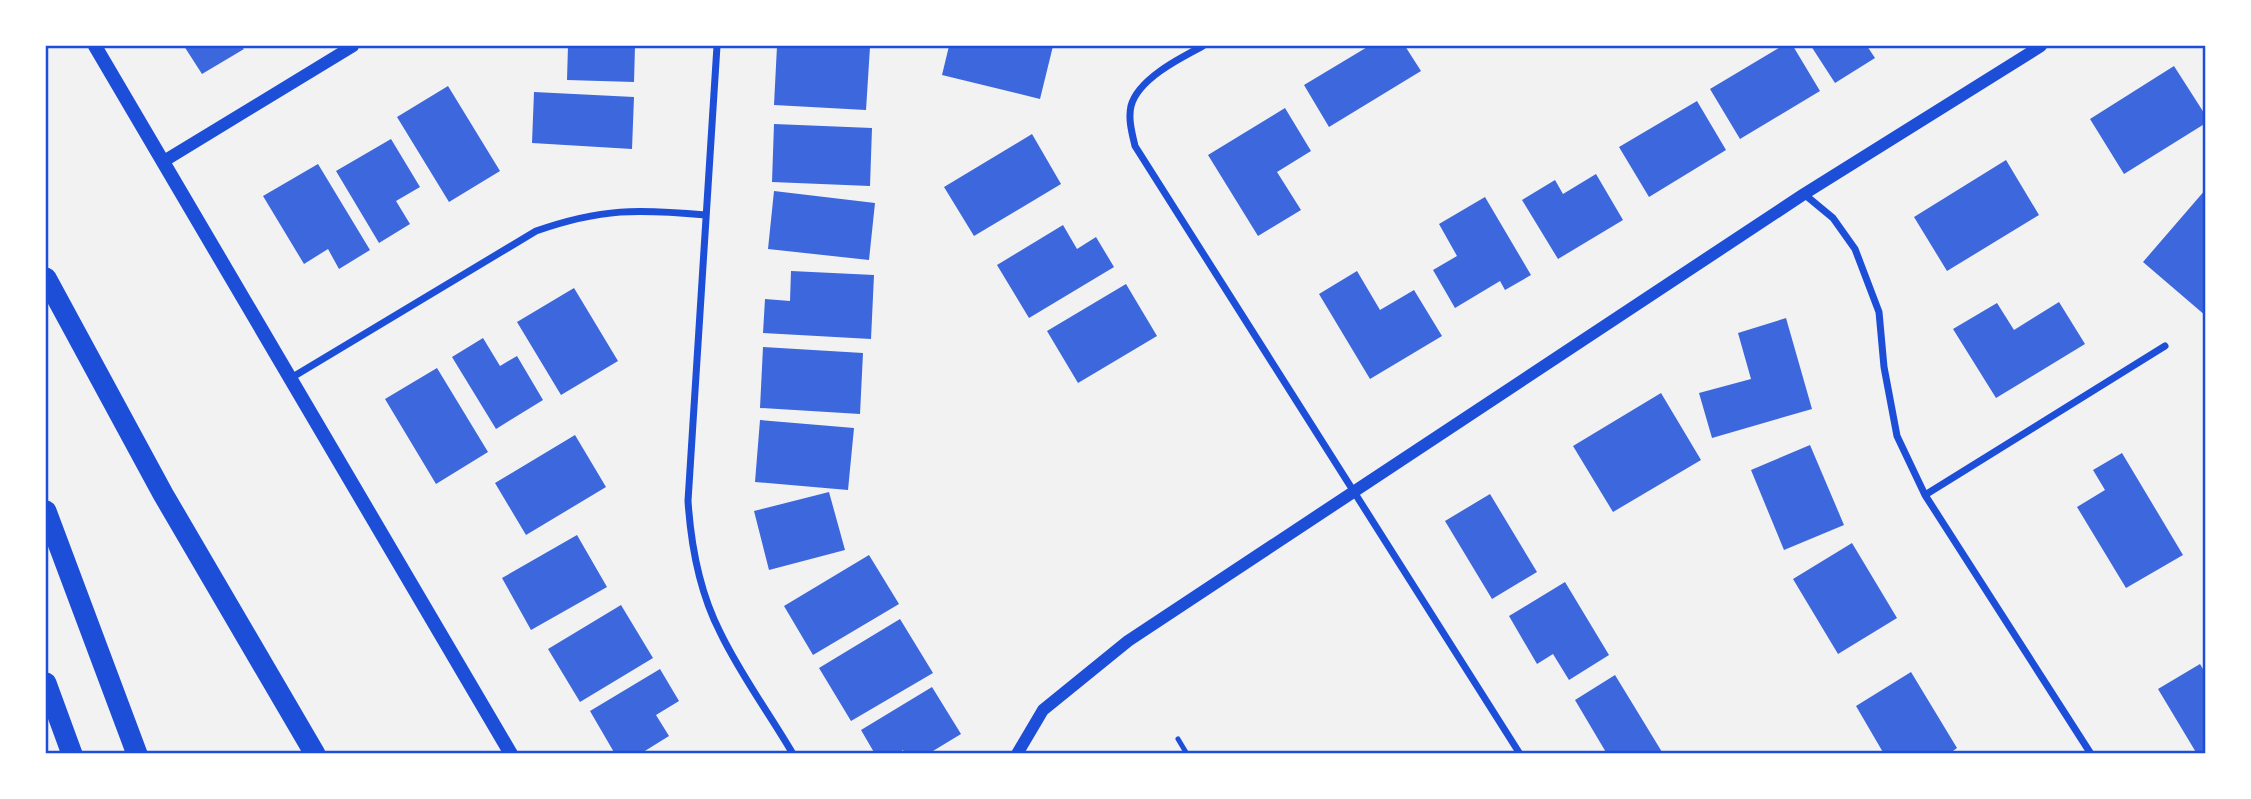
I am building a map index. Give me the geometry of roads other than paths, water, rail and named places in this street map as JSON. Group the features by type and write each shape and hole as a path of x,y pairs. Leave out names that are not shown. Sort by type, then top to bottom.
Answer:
{"highway":[{"path":"46,278 163,494 315,754"},
{"path":"46,510 138,754"},
{"path":"46,683 72,754"}],"main road":[{"path":"95,46 511,754"}],"street":[{"path":"164,161 353,46"},
{"path":"718,46 688,500 691,545 719,632 793,754"},
{"path":"1203,46 1143,85 1131,106 1131,128 1135,145 1520,754"},
{"path":"1017,754 1043,710 1128,641 1804,194 2041,46"},
{"path":"1804,194 1833,218 1855,249 1879,312 1884,367 1897,436 1925,495 2091,754"},
{"path":"291,379 536,231 574,217 612,211 651,210 706,215"},
{"path":"1925,495 2165,346"}],"lane":[{"path":"1178,739 1187,754"}]}
